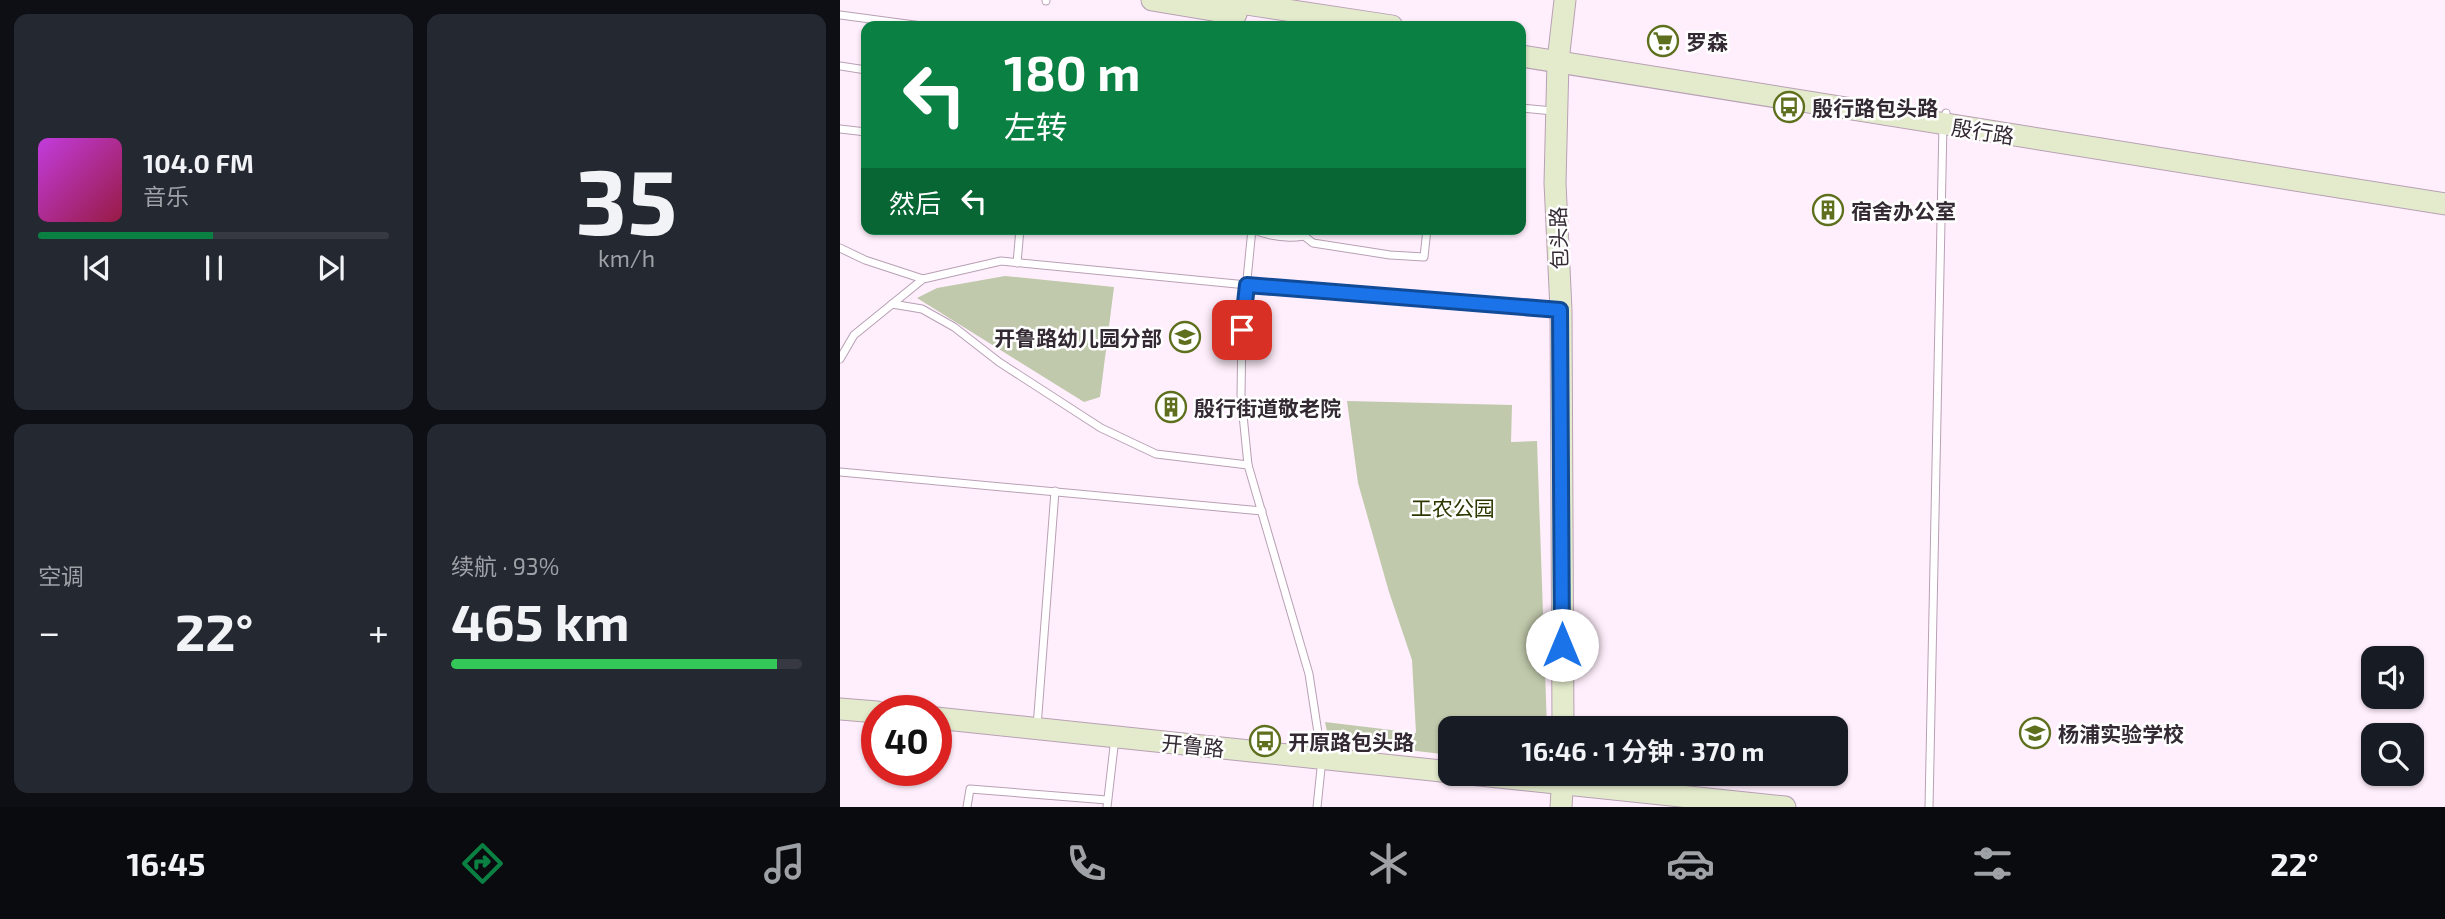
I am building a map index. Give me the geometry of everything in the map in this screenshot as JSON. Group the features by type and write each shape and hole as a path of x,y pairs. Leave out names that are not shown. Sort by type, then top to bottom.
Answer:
{"main road":[{"path":"1152,0 1279,21"},
{"path":"1220,0 1324,21"},
{"name":"包头路","path":"1563,716 1560,310 1555,183 1559,55 1565,0"},
{"name":"殷行路","path":"1526,45 1559,55"},
{"name":"殷行路","path":"1526,56 1559,55 1713,72 1944,119 2445,204"},
{"name":"殷行路","path":"1944,119 2445,191"},
{"path":"840,709 861,711"},
{"name":"开鲁路","path":"952,719 1438,771"},
{"path":"1561,807 1562,786"},
{"path":"1624,786 1785,807"}],"lane":[{"path":"840,15 885,21"},
{"path":"840,66 861,69"},
{"path":"1526,109 1557,112"},
{"path":"1929,807 1944,119"},
{"path":"840,129 861,131"},
{"path":"1017,263 1019,235"},
{"path":"1251,235 1242,330 1241,395 1248,465 1309,674 1322,759 1317,807"},
{"path":"1271,235 1290,235"},
{"path":"1306,235 1313,243 1390,255 1424,257 1426,235"},
{"path":"840,248 876,264 923,279"},
{"path":"840,359 854,335 923,279 1001,261 1247,285 1560,310"},
{"path":"892,304 922,309 954,327 999,362 1101,428 1156,454 1248,465"},
{"path":"840,472 1262,511"},
{"path":"1037,727 1055,491"},
{"path":"967,807 970,789 1107,804 1115,737"}],"green space":[{"path":"1005,276 1114,287 1100,397 1084,402 917,298 937,288"},
{"name":"工农公园","path":"1347,401 1512,405 1511,442 1537,441 1547,716 1438,716 1438,754 1329,741 1325,722 1416,733 1412,660 1389,592 1358,483"}],"place":[{"name":"罗森","path":"1663,41"},
{"name":"殷行路包头路","path":"1789,107"},
{"name":"宿舍办公室","path":"1828,210"},
{"name":"开鲁路幼儿园分部","path":"1185,337"},
{"name":"殷行街道敬老院","path":"1171,407"},
{"name":"杨浦实验学校","path":"2035,733"},
{"name":"开原路包头路","path":"1265,741"}],"route":[{"path":"1242,330 1247,285 1560,310 1562,645"}]}
